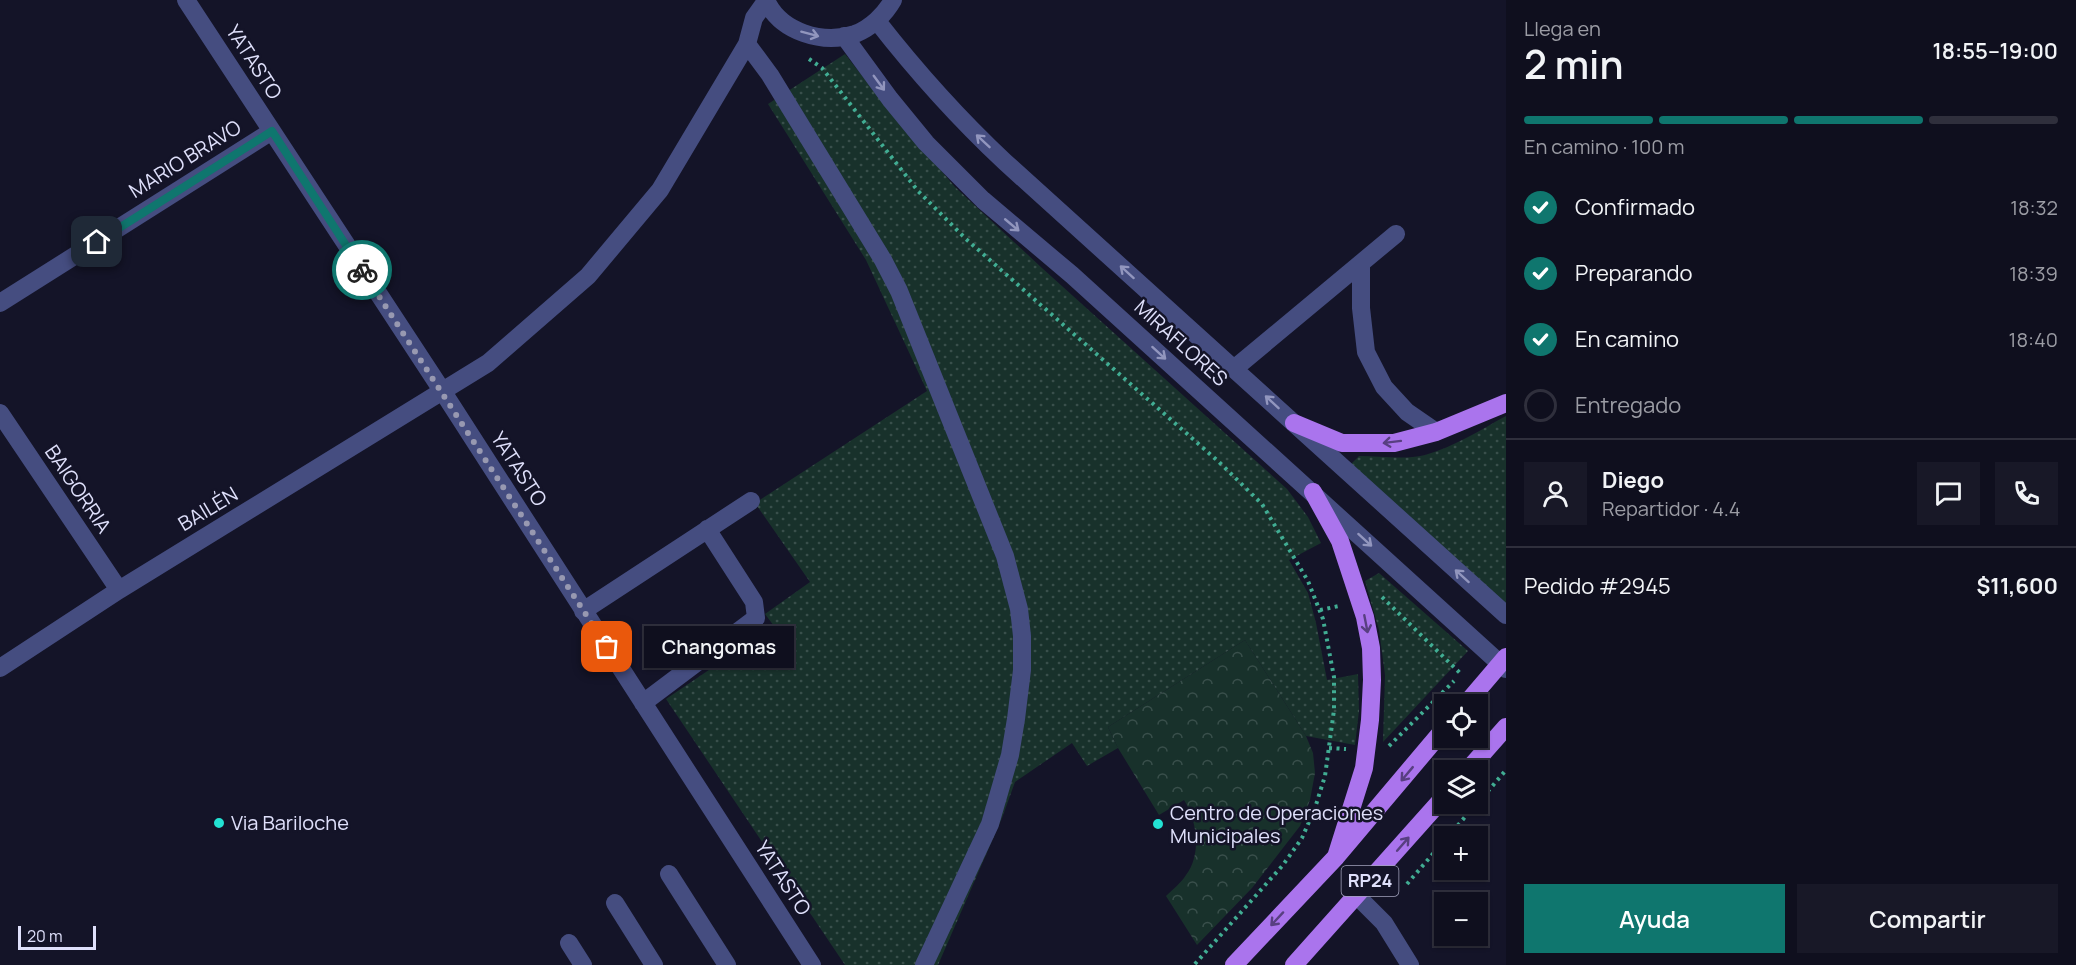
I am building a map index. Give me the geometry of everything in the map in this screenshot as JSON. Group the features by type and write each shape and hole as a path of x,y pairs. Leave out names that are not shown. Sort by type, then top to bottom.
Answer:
{"main road":[{"path":"1294,423 1342,443 1394,443 1436,432 1506,403"},
{"path":"1313,492 1340,542 1365,617 1371,648 1370,720 1364,768 1336,857"},
{"path":"1475,694 1504,663"},
{"path":"1477,760 1506,727"},
{"name":"RP24","path":"1234,965 1336,857 1434,741"},
{"name":"RP24","path":"1294,965 1434,808"}],"street":[{"name":"YATASTO","path":"186,0 812,965"},
{"path":"766,1 785,24 807,35 832,38 856,34 877,21 893,0"},
{"name":"BAILÉN","path":"0,668 119,590 488,363 588,276 660,190 747,44 754,18 766,1"},
{"name":"MIRAFLORES","path":"877,21 906,58 965,124 1506,615"},
{"name":"MIRAFLORES","path":"844,36 890,99 926,143 983,200 1072,275 1484,648 1504,663"},
{"path":"747,44 770,75 883,260 898,291 1005,556 1019,609 1022,670 1014,731 1000,791 990,824 924,965"},
{"name":"MARIO BRAVO","path":"0,303 272,131"},
{"path":"1235,368 1396,234"},
{"path":"1361,263 1361,308 1366,352 1384,387 1407,412 1436,432"},
{"name":"BAIGORRIA","path":"0,413 119,590"},
{"path":"583,611 751,501"},
{"path":"643,703 756,618 754,602 707,529"},
{"path":"669,873 727,965"},
{"path":"1357,896 1384,923 1410,965"},
{"path":"615,903 654,965"},
{"path":"569,943 583,965"}],"path":[{"path":"805,56 822,68 918,191 966,239 1211,455 1262,504 1308,581 1323,619 1334,677 1334,710 1325,776 1302,838 1283,865 1194,965"},
{"path":"1320,610 1383,597 1461,674"},
{"path":"1329,748 1383,752 1484,648"},
{"path":"1488,790 1506,770"},
{"path":"1457,826 1468,814"},
{"path":"1407,884 1434,853"}],"green space":[{"path":"845,54 955,187 1287,489 1308,517 1321,543 1289,560 1308,593 1327,680 1358,674 1359,711 1355,745 1306,736 1245,640 1108,727 1118,748 1087,766 1072,743 1015,782 1002,818 938,965 845,965 666,699 774,626 765,614 810,582 755,503 927,391 866,260 768,104"},
{"path":"1506,416 1506,605 1350,465 1359,456 1400,458 1436,452"},
{"path":"1379,573 1468,651 1383,742 1385,675 1379,630 1365,581"},
{"path":"1245,640 1306,736 1313,753 1315,773 1310,800 1300,826 1252,888 1197,945 1166,896 1184,878 1191,867 1196,847 1192,817 1184,800 1159,815 1118,748 1108,727"}],"way so far":[{"path":"362,270 607,647"}],"place":[{"name":"Changomas","path":"607,647"},
{"name":"Via Bariloche","path":"219,823"},
{"name":"Centro de Operaciones Municipales","path":"1158,824"}],"route":[{"path":"97,242 272,131 362,270"}]}
